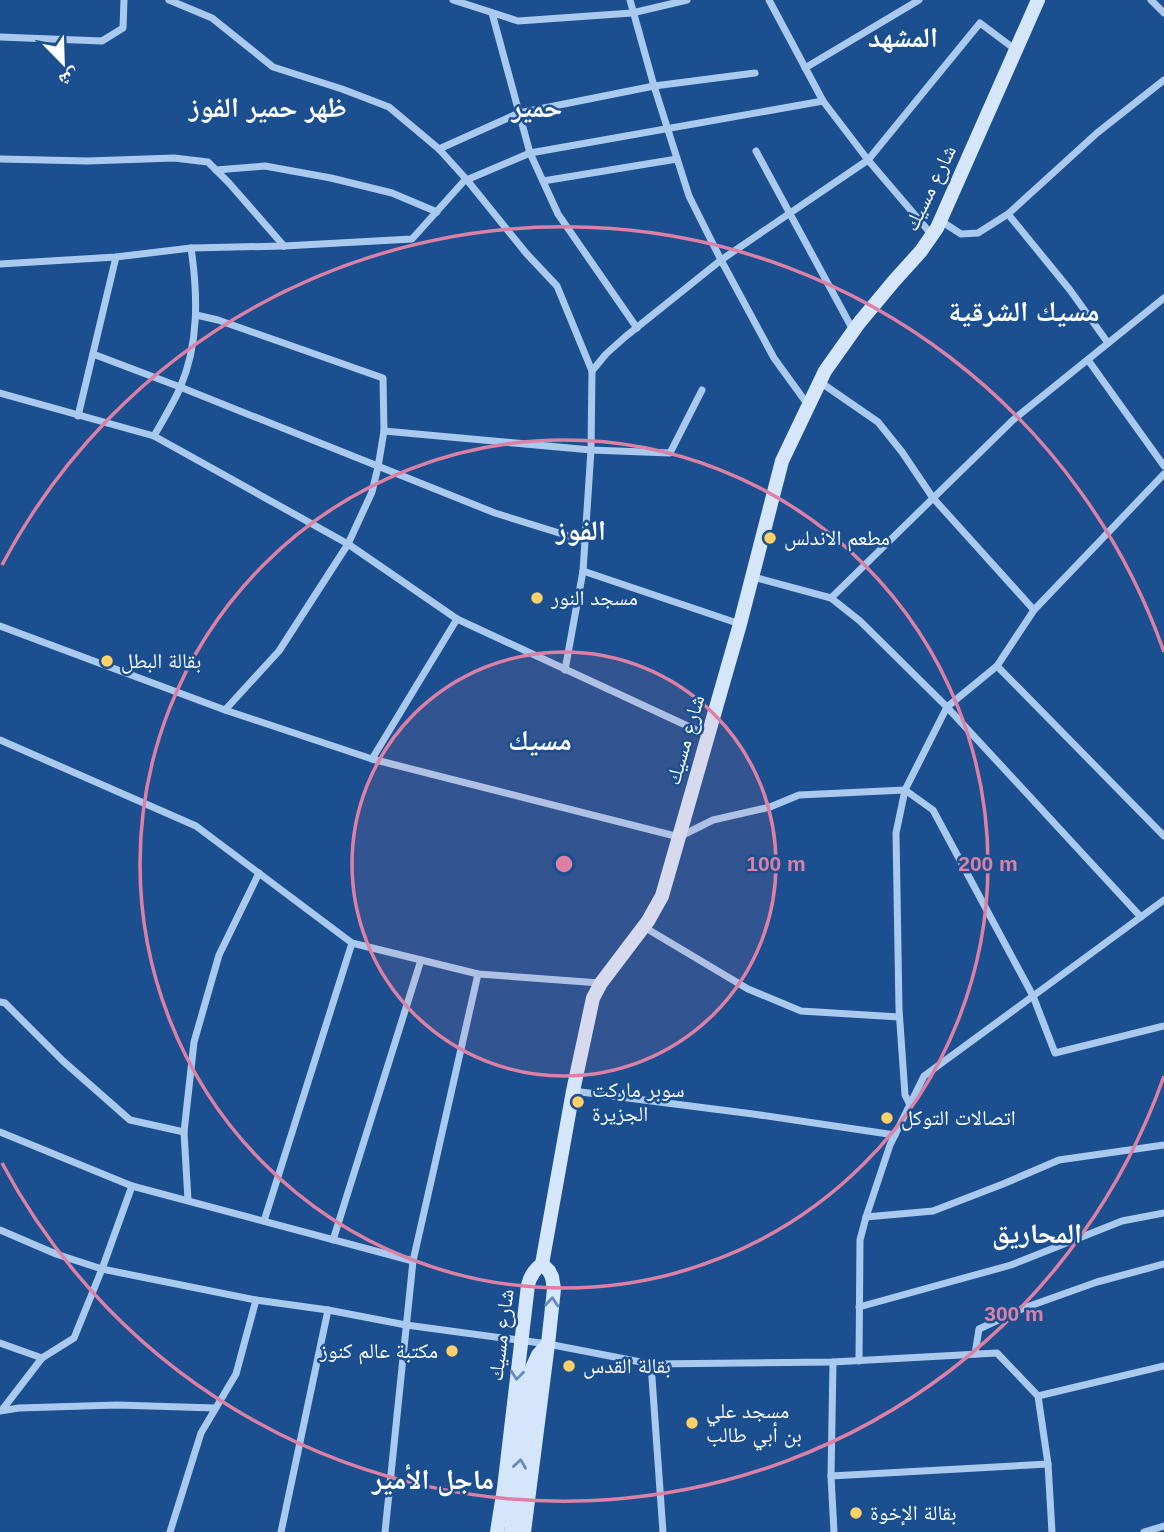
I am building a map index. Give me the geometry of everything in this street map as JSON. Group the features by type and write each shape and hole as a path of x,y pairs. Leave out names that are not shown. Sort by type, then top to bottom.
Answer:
{"street":[{"path":"0,37 102,41 123,29 124,0"},
{"path":"169,0 212,18 272,67 389,107 439,149 557,286 592,371 591,450 583,571 565,670"},
{"path":"453,0 518,21 632,13 687,0"},
{"path":"630,0 689,196 774,358 808,404"},
{"path":"769,0 823,101 868,160 932,235"},
{"path":"805,68 919,0"},
{"name":"شارع مسيك","path":"497,1532 530,1279 536,1268 542,1264 573,1091 593,998 601,983 653,914 662,896 740,624 782,461 825,371 877,300 921,251 941,221 1038,0"},
{"path":"1151,0 1164,13"},
{"path":"492,13 530,153 558,214 638,328"},
{"path":"592,371 606,354 721,260 868,160 980,23 1016,50"},
{"path":"439,149 519,113 654,86 755,73"},
{"path":"941,221 961,233 978,233 1008,214 1097,133 1164,80"},
{"path":"0,264 116,257 191,248 412,239 464,181 530,153 823,101"},
{"path":"756,151 854,331"},
{"path":"0,159 174,159 208,162 284,246"},
{"path":"543,181 677,159"},
{"path":"216,170 265,166 331,178 393,193 437,212"},
{"path":"1008,214 1070,289 1108,344"},
{"path":"154,436 180,387 191,352 196,315 196,282 191,248"},
{"path":"78,416 116,257"},
{"path":"831,598 1013,420 1164,298"},
{"path":"196,315 219,320 383,378 384,431 378,467 372,492 348,544 279,651 225,710"},
{"path":"93,354 495,513 585,541"},
{"path":"1088,360 1164,466"},
{"path":"820,382 878,422 933,498 1034,610"},
{"path":"384,431 591,450 670,453 702,390"},
{"path":"0,393 154,436 348,544 457,619 708,736"},
{"path":"910,1105 905,1095 899,1017 896,833 905,790 947,707 997,666 1034,610 1164,474"},
{"path":"583,571 740,624"},
{"path":"752,577 831,598 860,621 947,707 1141,917"},
{"path":"372,759 457,619"},
{"path":"0,626 225,710 372,759 679,836 713,820 770,807 799,795 905,790 933,810 1032,996 1055,1053 1164,1026"},
{"path":"997,666 1164,836"},
{"path":"0,740 196,826 352,943 478,974 601,983"},
{"path":"188,1200 184,1132 194,1042 219,954 259,873"},
{"path":"859,1361 860,1240 890,1145 924,1076 1164,900"},
{"path":"644,927 748,989 801,1011 899,1017"},
{"path":"264,1221 352,943"},
{"path":"333,1240 421,960"},
{"path":"385,1532 413,1261 478,974"},
{"path":"0,1002 5,1003 63,1061 130,1120 184,1132"},
{"path":"573,1091 895,1135"},
{"path":"0,1132 132,1186 413,1261"},
{"path":"866,1217 933,1211 1059,1160 1164,1145"},
{"path":"1,1410 41,1358 74,1338 132,1186"},
{"path":"859,1307 1011,1265 1122,1221 1164,1213"},
{"path":"0,1230 56,1254 102,1269 256,1300 406,1325 548,1344 651,1364 833,1362 997,1353 1038,1396 1048,1464 1052,1532"},
{"path":"524,1532 553,1284 549,1271 542,1264"},
{"path":"975,1354 979,1329 1024,1308 1085,1286 1164,1264"},
{"path":"170,1532 201,1433 236,1374 256,1300"},
{"path":"281,1532 328,1310"},
{"path":"0,1343 41,1358"},
{"path":"511,1532 533,1368 538,1355 548,1344"},
{"path":"833,1362 831,1476 834,1532"},
{"path":"651,1364 663,1532"},
{"path":"1038,1396 1164,1366"},
{"path":"1,1410 117,1405 215,1408"},
{"path":"831,1476 1048,1464"},
{"path":"1144,1532 1164,1526"}],"place":[{"name":"مطعم الاندلس","path":"770,538"},
{"name":"مسجد النور","path":"537,598"},
{"name":"بقالة البطل","path":"107,661"},
{"name":"سوبر ماركت الجزيرة","path":"578,1102"},
{"name":"اتصالات التوكل","path":"887,1118"},
{"name":"مكتبة عالم كنوز","path":"452,1351"},
{"name":"بقالة القدس","path":"569,1366"},
{"name":"مسجد علي بن أبي طالب","path":"692,1423"},
{"name":"بقالة الإخوة","path":"856,1513"}],"district":[{"name":"المشهد","path":"903,37"},
{"name":"ظهر حمير الفوز","path":"268,107"},
{"name":"حمير","path":"537,107"},
{"name":"مسيك الشرقية","path":"1024,311"},
{"name":"الفوز","path":"581,530"},
{"name":"مسيك","path":"540,740"},
{"name":"المحاريق","path":"1037,1233"},
{"name":"ماجل الأمير","path":"433,1479"}]}
